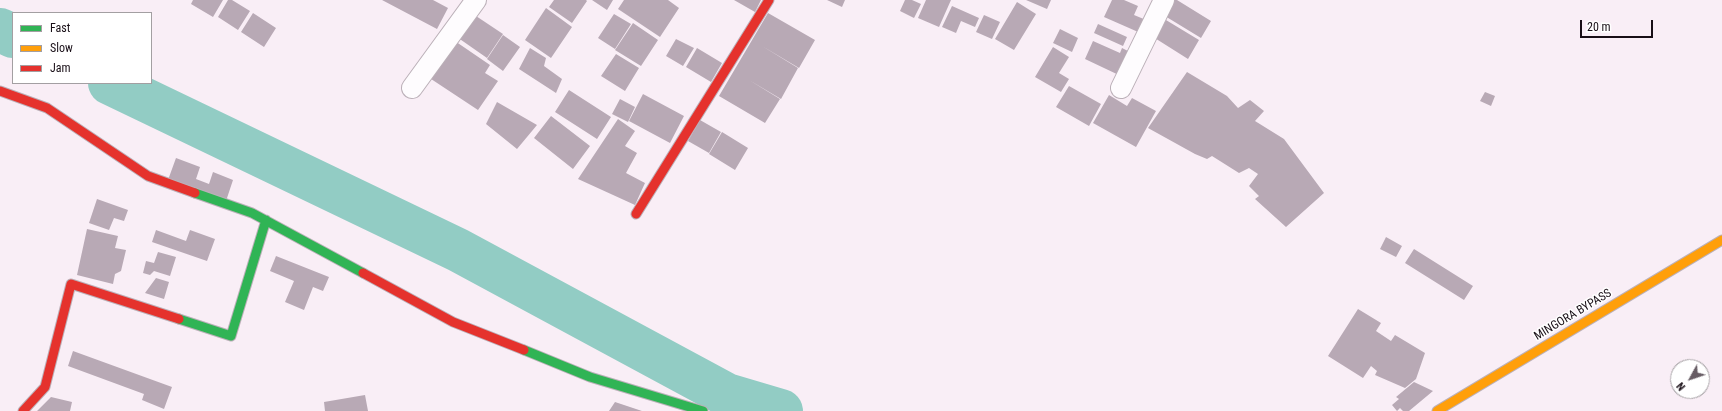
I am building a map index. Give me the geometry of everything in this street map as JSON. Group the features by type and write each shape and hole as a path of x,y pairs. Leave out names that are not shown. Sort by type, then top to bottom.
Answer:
{"main road":[{"path":"636,214 769,0"},
{"path":"0,91 47,108 148,176 252,213 453,322 590,377 703,411"},
{"path":"23,411 45,387 70,284 231,336 266,220"},
{"name":"MINGORA BYPASS","path":"1437,411 1722,240"}],"street":[{"path":"412,88 476,0"},
{"path":"1121,88 1164,0"}],"building":[{"path":"193,0 223,0 213,17 191,4"},
{"path":"228,0 232,0 250,11 238,30 218,17"},
{"path":"382,0 433,0 448,8 437,29"},
{"path":"554,0 587,1 572,23 549,7"},
{"path":"592,0 613,0 607,10"},
{"path":"624,0 668,0 679,8 660,37 618,9"},
{"path":"734,0 761,0 755,12"},
{"path":"827,0 845,0 842,7"},
{"path":"905,0 912,0 921,4 914,18 900,11"},
{"path":"926,0 951,0 939,27 918,18"},
{"path":"1026,0 1051,0 1047,9"},
{"path":"1112,0 1124,0 1138,6 1134,15 1151,22 1145,35 1104,17"},
{"path":"1168,0 1177,0 1211,21 1201,38 1160,13"},
{"path":"1017,2 1036,14 1014,50 995,39"},
{"path":"952,6 979,18 975,27 961,21 956,33 942,27"},
{"path":"546,8 572,27 551,58 525,40"},
{"path":"470,12 503,34 487,58 454,35"},
{"path":"253,13 276,28 264,47 241,32"},
{"path":"768,13 815,40 799,68 762,46 798,68 781,99 749,80 780,99 765,123 719,96"},
{"path":"614,14 631,24 615,49 598,38"},
{"path":"984,15 1000,22 992,39 976,32"},
{"path":"1161,17 1199,40 1188,59 1150,35"},
{"path":"633,23 658,40 641,66 615,50"},
{"path":"1098,24 1127,37 1123,46 1094,33"},
{"path":"1060,29 1078,38 1072,52 1053,43"},
{"path":"503,35 520,47 503,71 487,59"},
{"path":"449,37 490,65 485,73 498,81 478,110 425,75"},
{"path":"676,39 694,48 683,66 666,56"},
{"path":"1093,41 1120,53 1122,48 1134,54 1123,77 1085,59"},
{"path":"1053,47 1069,57 1059,73 1069,79 1061,92 1035,77"},
{"path":"530,48 546,58 544,66 562,79 556,93 519,69"},
{"path":"697,48 722,63 711,82 686,67"},
{"path":"616,54 639,68 625,91 601,76"},
{"path":"1187,72 1227,96 1238,108 1250,100 1264,111 1255,121 1284,139 1324,193 1286,227 1255,199 1259,196 1249,186 1258,174 1249,168 1239,173 1212,156 1207,159 1195,154 1148,128"},
{"path":"1069,86 1101,104 1089,126 1056,107"},
{"path":"569,90 611,117 597,139 555,112"},
{"path":"1485,92 1495,96 1491,106 1480,101"},
{"path":"643,94 684,116 670,143 629,121"},
{"path":"1109,95 1127,106 1132,98 1156,111 1136,147 1093,123"},
{"path":"620,99 635,107 628,122 612,114"},
{"path":"497,102 537,125 517,149 486,124"},
{"path":"551,116 590,146 573,169 534,138"},
{"path":"618,119 635,131 625,146 637,153 626,173 645,183 635,205 578,179"},
{"path":"700,120 721,132 709,153 688,141"},
{"path":"722,132 748,148 735,170 709,154"},
{"path":"176,158 200,167 196,179 209,184 213,172 233,180 226,201 168,180"},
{"path":"97,199 128,210 124,221 114,218 109,230 89,223"},
{"path":"87,229 118,236 115,248 126,250 121,271 115,274 113,284 77,275"},
{"path":"156,230 186,241 190,230 215,239 207,261 152,242"},
{"path":"1386,237 1402,246 1396,257 1380,249"},
{"path":"1414,249 1473,286 1464,300 1405,263"},
{"path":"158,252 176,257 170,276 154,271 150,275 143,273 146,261 154,263"},
{"path":"276,256 329,277 323,291 313,287 304,310 285,302 294,281 270,271"},
{"path":"156,278 169,282 164,299 145,293"},
{"path":"1358,309 1381,323 1376,331 1391,341 1395,335 1425,353 1416,379 1405,388 1375,375 1377,371 1371,366 1363,378 1328,356"},
{"path":"73,351 172,387 164,409 142,400 144,394 68,366"},
{"path":"1414,382 1433,391 1409,411 1403,411 1400,408 1397,411 1392,405 1399,399 1396,397"},
{"path":"365,395 368,411 325,411 324,402"},
{"path":"51,397 72,402 70,411 37,411"},
{"path":"615,402 642,411 609,411"}],"waterway":[{"path":"0,30 12,36"},
{"path":"112,84 458,250 727,395 781,411"}],"traffic: fast":[{"path":"195,193 252,213 363,273"},
{"path":"179,319 231,336 266,220"},
{"path":"524,350 590,377 703,411"}],"traffic: slow":[{"path":"1437,411 1722,240"}],"traffic: jam":[{"path":"636,214 769,0"},
{"path":"0,91 47,108 148,176 195,193"},
{"path":"363,273 453,322 524,350"},
{"path":"23,411 45,387 71,284 179,319"}]}
